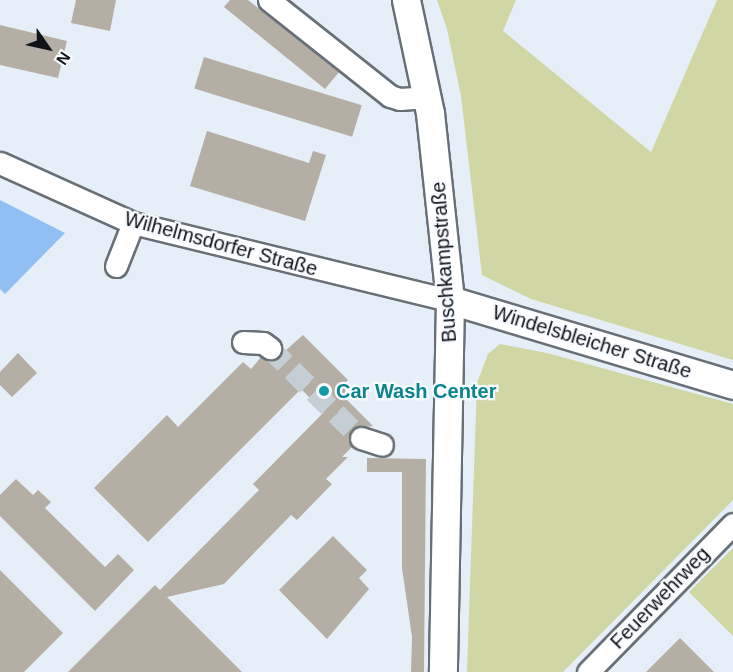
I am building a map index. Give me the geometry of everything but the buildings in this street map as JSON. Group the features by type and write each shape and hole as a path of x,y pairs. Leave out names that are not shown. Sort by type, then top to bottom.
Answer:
{"main road":[{"name":"Buschkampstraße","path":"406,0 427,97 450,300 443,672"},
{"name":"Windelsbleicher Straße","path":"450,300 733,386"}],"street":[{"path":"269,0 390,96 400,99 427,97"},
{"name":"Wilhelmsdorfer Straße","path":"0,163 133,222 450,300"},
{"path":"116,266 133,222"},
{"path":"243,342 263,343 270,348"},
{"path":"361,438 382,445"},
{"name":"Feuerwehrweg","path":"588,672 733,524"}],"green space":[{"path":"437,0 516,0 503,31 651,152 717,0 733,0 733,360 531,299 482,275 461,96 447,29"},
{"path":"500,344 547,353 733,404 733,500 563,672 467,672 477,383 488,354"},
{"path":"733,548 733,636 689,592"}],"water":[{"path":"0,200 65,233 5,294 0,289"}],"tunnel":[{"path":"270,348 361,438"}],"place":[{"name":"Car Wash Center","path":"324,391"}]}
